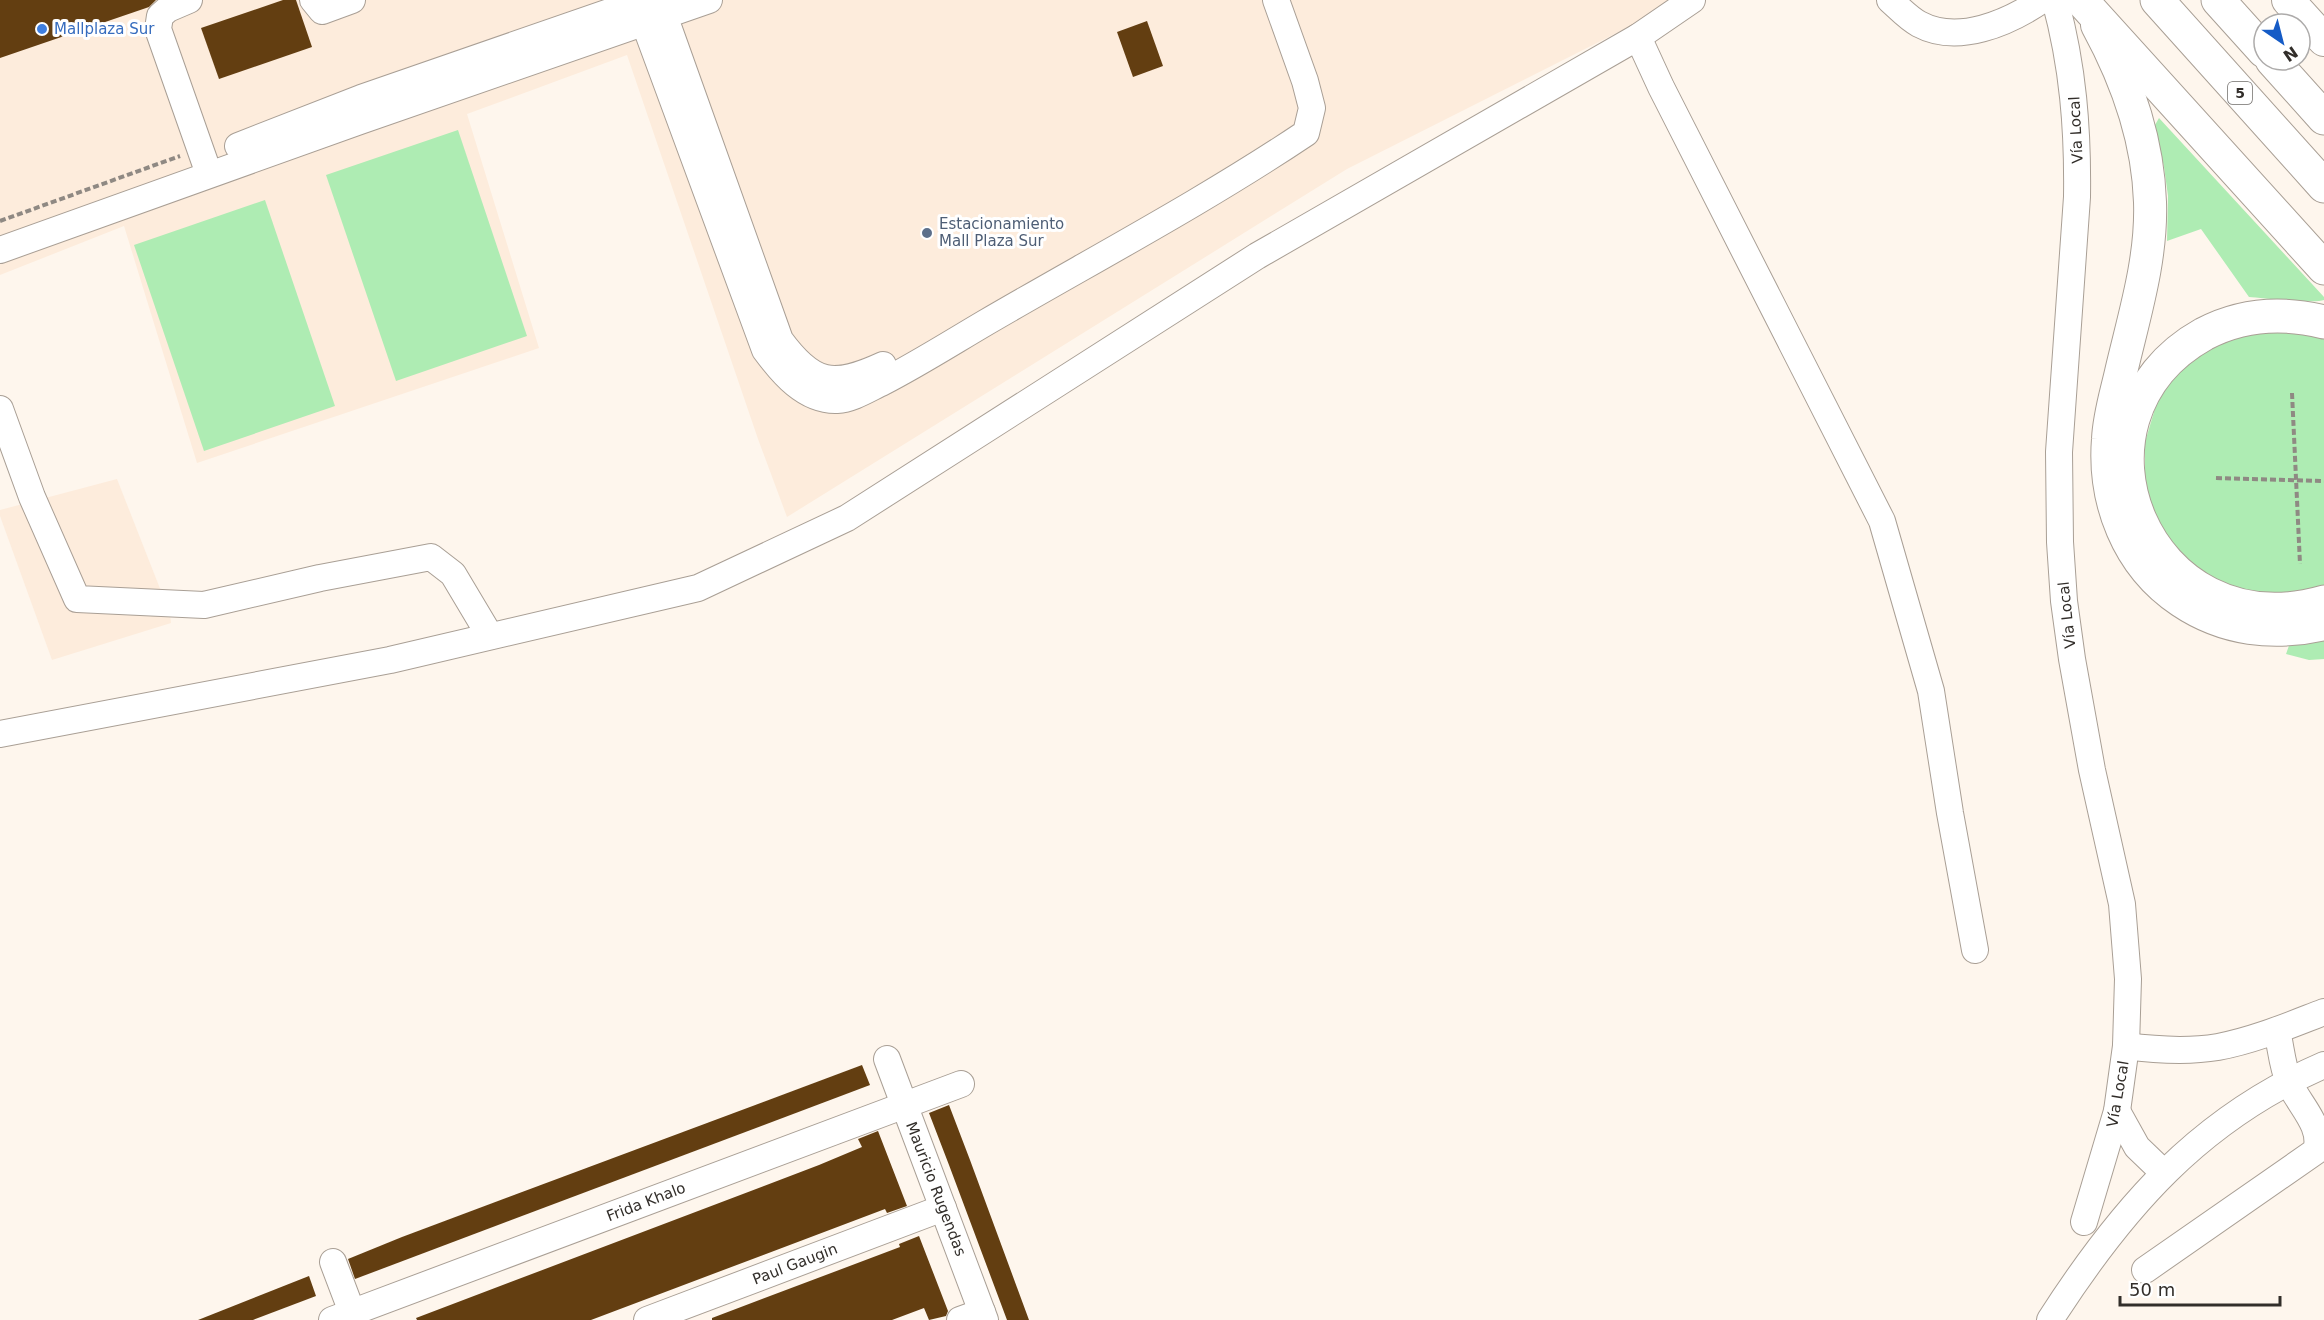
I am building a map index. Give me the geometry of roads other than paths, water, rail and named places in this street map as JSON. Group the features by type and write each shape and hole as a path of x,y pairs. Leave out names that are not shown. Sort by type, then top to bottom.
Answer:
{"highway":[{"path":"2073,0 2324,268"},
{"name":"5","path":"2157,0 2324,186"},
{"path":"2218,0 2252,38"},
{"path":"2283,72 2324,118"},
{"path":"2324,322 2290,316 2248,318 2211,330 2190,344 2170,360 2143,396 2131,424 2127,460 2132,496 2145,530 2166,561 2194,586 2229,603 2258,609 2287,610 2324,602"}],"main road":[{"path":"2073,0 2097,26 2127,87 2146,161 2150,202 2146,265 2115,398 2108,439 2109,478 2116,516 2133,552 2145,568 2158,583 2190,607 2226,623 2264,630 2302,629 2324,624"},
{"path":"2288,0 2324,40"}],"street":[{"path":"189,0 168,9 160,16 158,29 200,162"},
{"path":"313,0 322,11 352,0"},
{"path":"0,250 200,162 361,98 646,7 710,0"},
{"path":"646,7 780,340 804,367 828,380 845,380 864,374 907,353 1130,220 1293,128 1300,111 1297,88 1263,0"},
{"path":"646,7 765,350 779,370 793,383 806,391 835,400 852,397 912,366 1091,264 1306,133 1312,108 1276,0"},
{"path":"0,734 390,660 698,588 847,518 1257,256 1638,37 1692,0"},
{"path":"1890,0 1917,23 1935,31 1971,32 1996,25 2042,0"},
{"name":"Vía Local","path":"2073,0 2072,71 2078,157 2059,452 2060,542 2064,601 2074,670 2090,759 2122,904 2128,979 2126,1046 2117,1111 2084,1222"},
{"path":"1638,37 1661,87 1882,521 1931,691 1975,950"},
{"path":"0,233 200,162"},
{"path":"0,409 32,497 77,599 204,605 320,578 431,557 453,574 490,636"},
{"path":"2126,1046 2157,1051 2217,1047 2277,1031 2324,1012"},
{"path":"2145,1270 2316,1151 2319,1142 2316,1129 2289,1082 2277,1031"},
{"name":"Mauricio Rugendas","path":"887,1059 943,1208 976,1317"},
{"path":"2050,1320 2088,1262 2119,1222 2164,1173 2227,1119 2289,1082 2324,1065"},
{"name":"Frida Khalo","path":"347,1317 960,1084"},
{"path":"2117,1111 2137,1147 2164,1173"},
{"name":"Paul Gaugin","path":"647,1320 943,1208"},
{"path":"333,1262 347,1317"}],"place":[{"name":"Mallplaza Sur","path":"42,29"},
{"name":"Estacionamiento Mall Plaza Sur","path":"927,233"}]}
